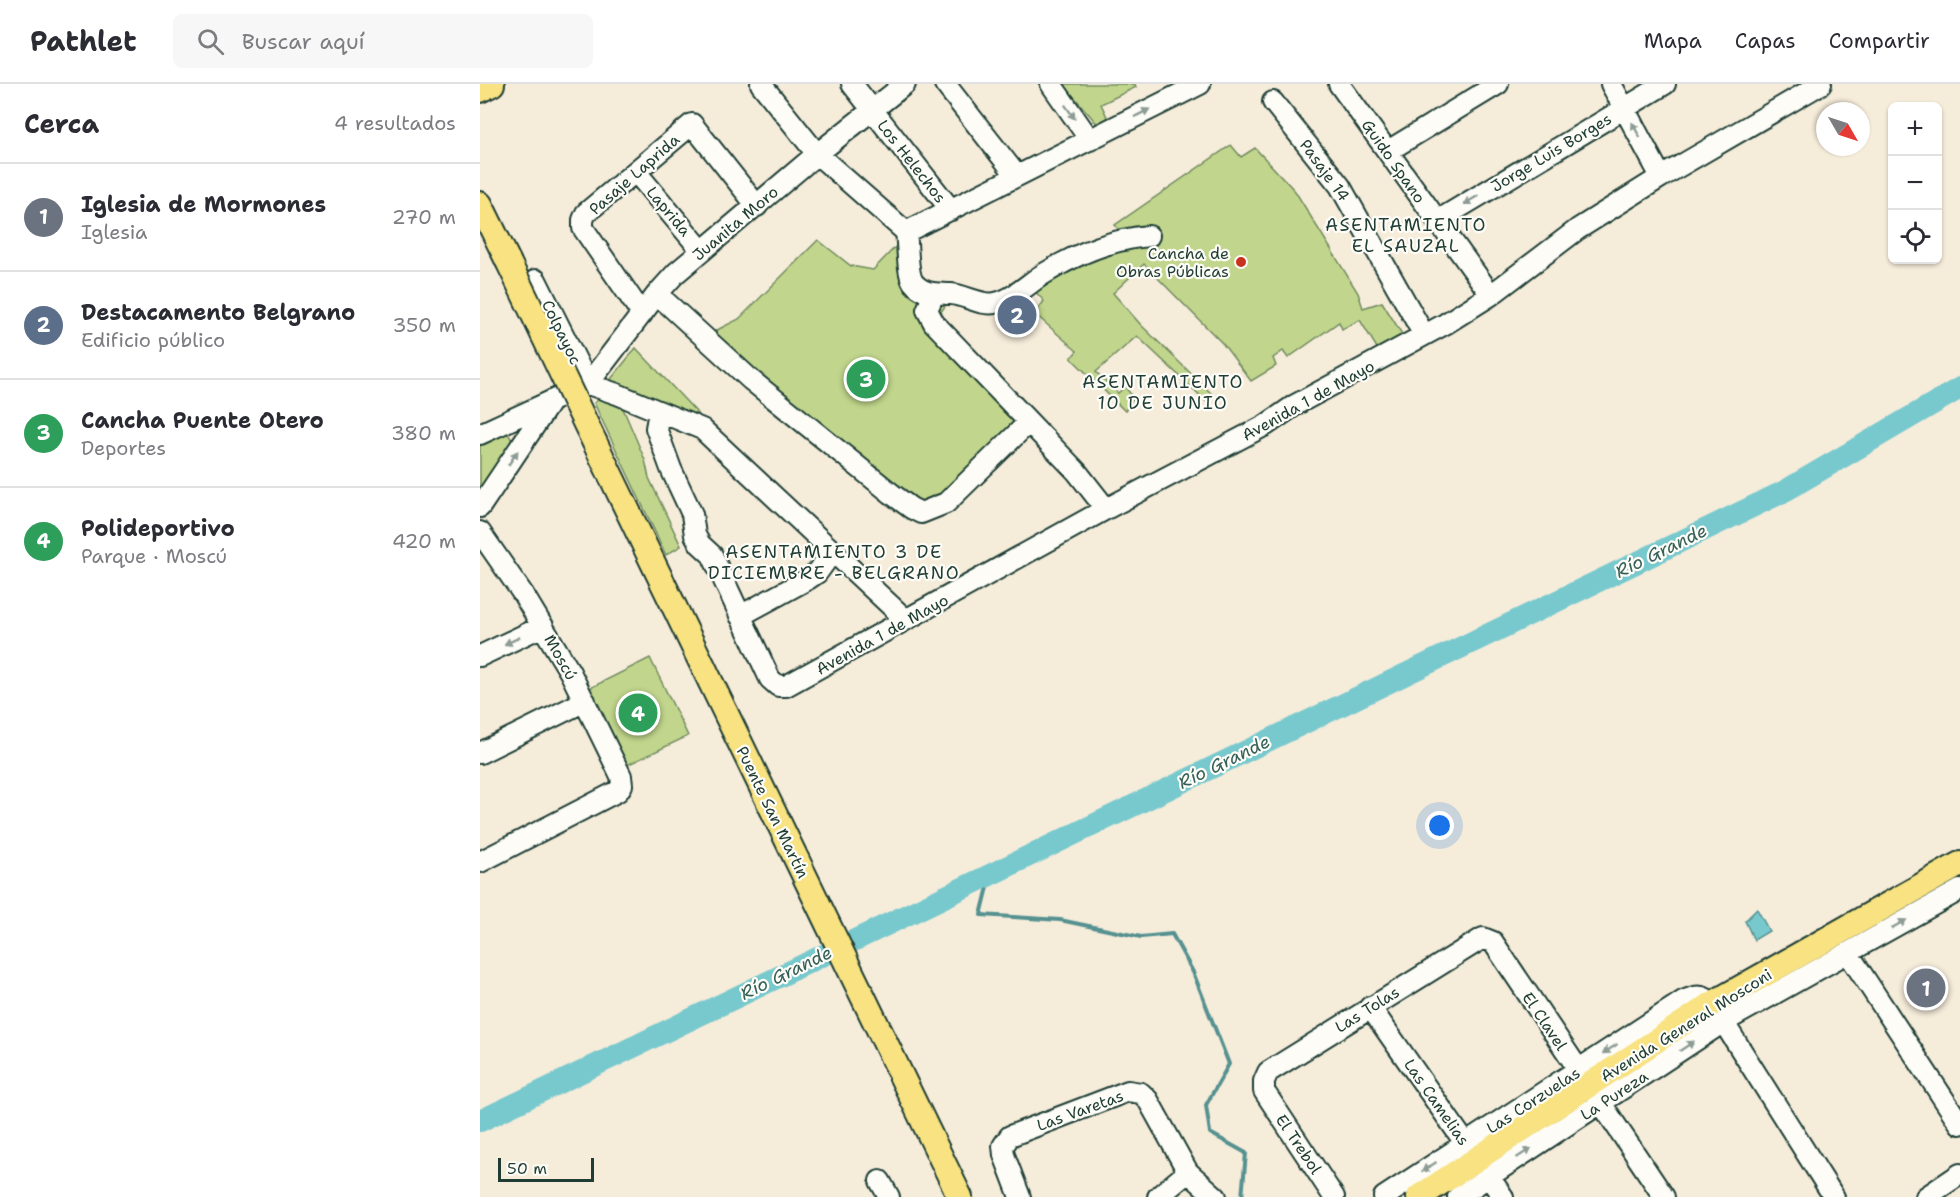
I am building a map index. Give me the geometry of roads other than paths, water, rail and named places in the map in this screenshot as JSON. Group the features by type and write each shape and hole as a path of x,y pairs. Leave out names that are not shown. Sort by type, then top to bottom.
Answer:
{"main road":[{"path":"480,90 492,84"},
{"path":"480,204 502,264"},
{"path":"480,234 502,264"},
{"name":"Puente San Martín","path":"502,264 948,1191"},
{"name":"Avenida General Mosconi","path":"1419,1197 1589,1086 1717,1014 1960,864"}],"street":[{"path":"761,84 817,154 906,232 909,271 913,282 934,294 952,294 994,304 1005,300 1081,254 1129,238 1149,236"},
{"name":"Los Helechos","path":"852,84 951,210"},
{"name":"Juanita Moro","path":"588,384 657,294 676,273 904,84"},
{"path":"945,84 1017,177"},
{"path":"1051,84 1090,140"},
{"path":"906,232 1200,84"},
{"name":"Guido Spano","path":"1339,84 1491,296"},
{"path":"1388,151 1498,84"},
{"path":"1611,84 1661,177"},
{"name":"Jorge Luis Borges","path":"1437,221 1665,84"},
{"name":"Avenida 1 de Mayo","path":"740,616 770,679 778,686 786,686 1106,509 1266,424 1294,405 1352,376 1491,296 1578,229 1661,177 1821,84"},
{"name":"Pasaje 14","path":"1273,102 1340,186 1424,334"},
{"name":"Pasaje Laprida","path":"642,314 583,228 586,213 692,124 757,206"},
{"name":"Laprida","path":"636,172 702,251"},
{"name":"Colpayoc","path":"536,280 588,384"},
{"path":"657,294 751,380 892,494 921,513 946,503 1029,422"},
{"path":"934,294 927,310 934,323 1077,472 1106,509"},
{"path":"480,434 588,384 702,429 905,619"},
{"path":"480,507 549,404"},
{"path":"659,412 656,428 671,469 692,514 695,535 700,544 712,555 740,616 817,573 833,551"},
{"name":"Moscú","path":"480,862 618,791 622,785 621,776 585,701 543,626 482,538"},
{"path":"480,656 543,626"},
{"path":"480,753 585,701"},
{"path":"1929,882 1957,896"},
{"path":"1834,1197 1717,1014 1848,953 1957,896"},
{"name":"Las Tolas","path":"1264,1091 1264,1081 1268,1072 1483,938"},
{"name":"El Clavel","path":"1483,938 1493,942 1664,1197"},
{"path":"1848,953 1960,1124"},
{"name":"Las Camelias","path":"1370,1007 1503,1197"},
{"name":"Las Varetas","path":"1020,1197 1004,1155 1003,1146 1010,1136 1128,1091 1141,1093 1148,1100 1188,1172"},
{"name":"El Trebol","path":"1264,1091 1334,1197"},
{"path":"1384,1197 1477,1159"},
{"path":"1458,1197 1477,1159"},
{"path":"1158,1197 1188,1172 1216,1197"},
{"path":"1926,1197 1960,1174"}],"water":[{"path":"1757,909 1769,931 1754,940 1745,921"}],"waterway":[{"name":"Río Grande","path":"480,1121 1783,492 1960,388"},
{"path":"991,875 981,915 1060,920 1141,937 1172,934 1193,972 1229,1064 1206,1105 1210,1133 1246,1153 1242,1197"}],"place":[{"name":"Cancha de Obras Públicas","path":"1241,262"},
{"name":"Destacamento Belgrano","path":"1017,315"},
{"name":"Cancha Puente Otero","path":"866,379"},
{"name":"Polideportivo","path":"638,713"},
{"name":"Iglesia de Mormones","path":"1926,988"}],"district":[{"name":"ASENTAMIENTO EL SAUZAL","path":"1406,235"},
{"name":"ASENTAMIENTO 10 DE JUNIO","path":"1163,392"},
{"name":"ASENTAMIENTO 3 DE DICIEMBRE - BELGRANO","path":"834,562"}]}
